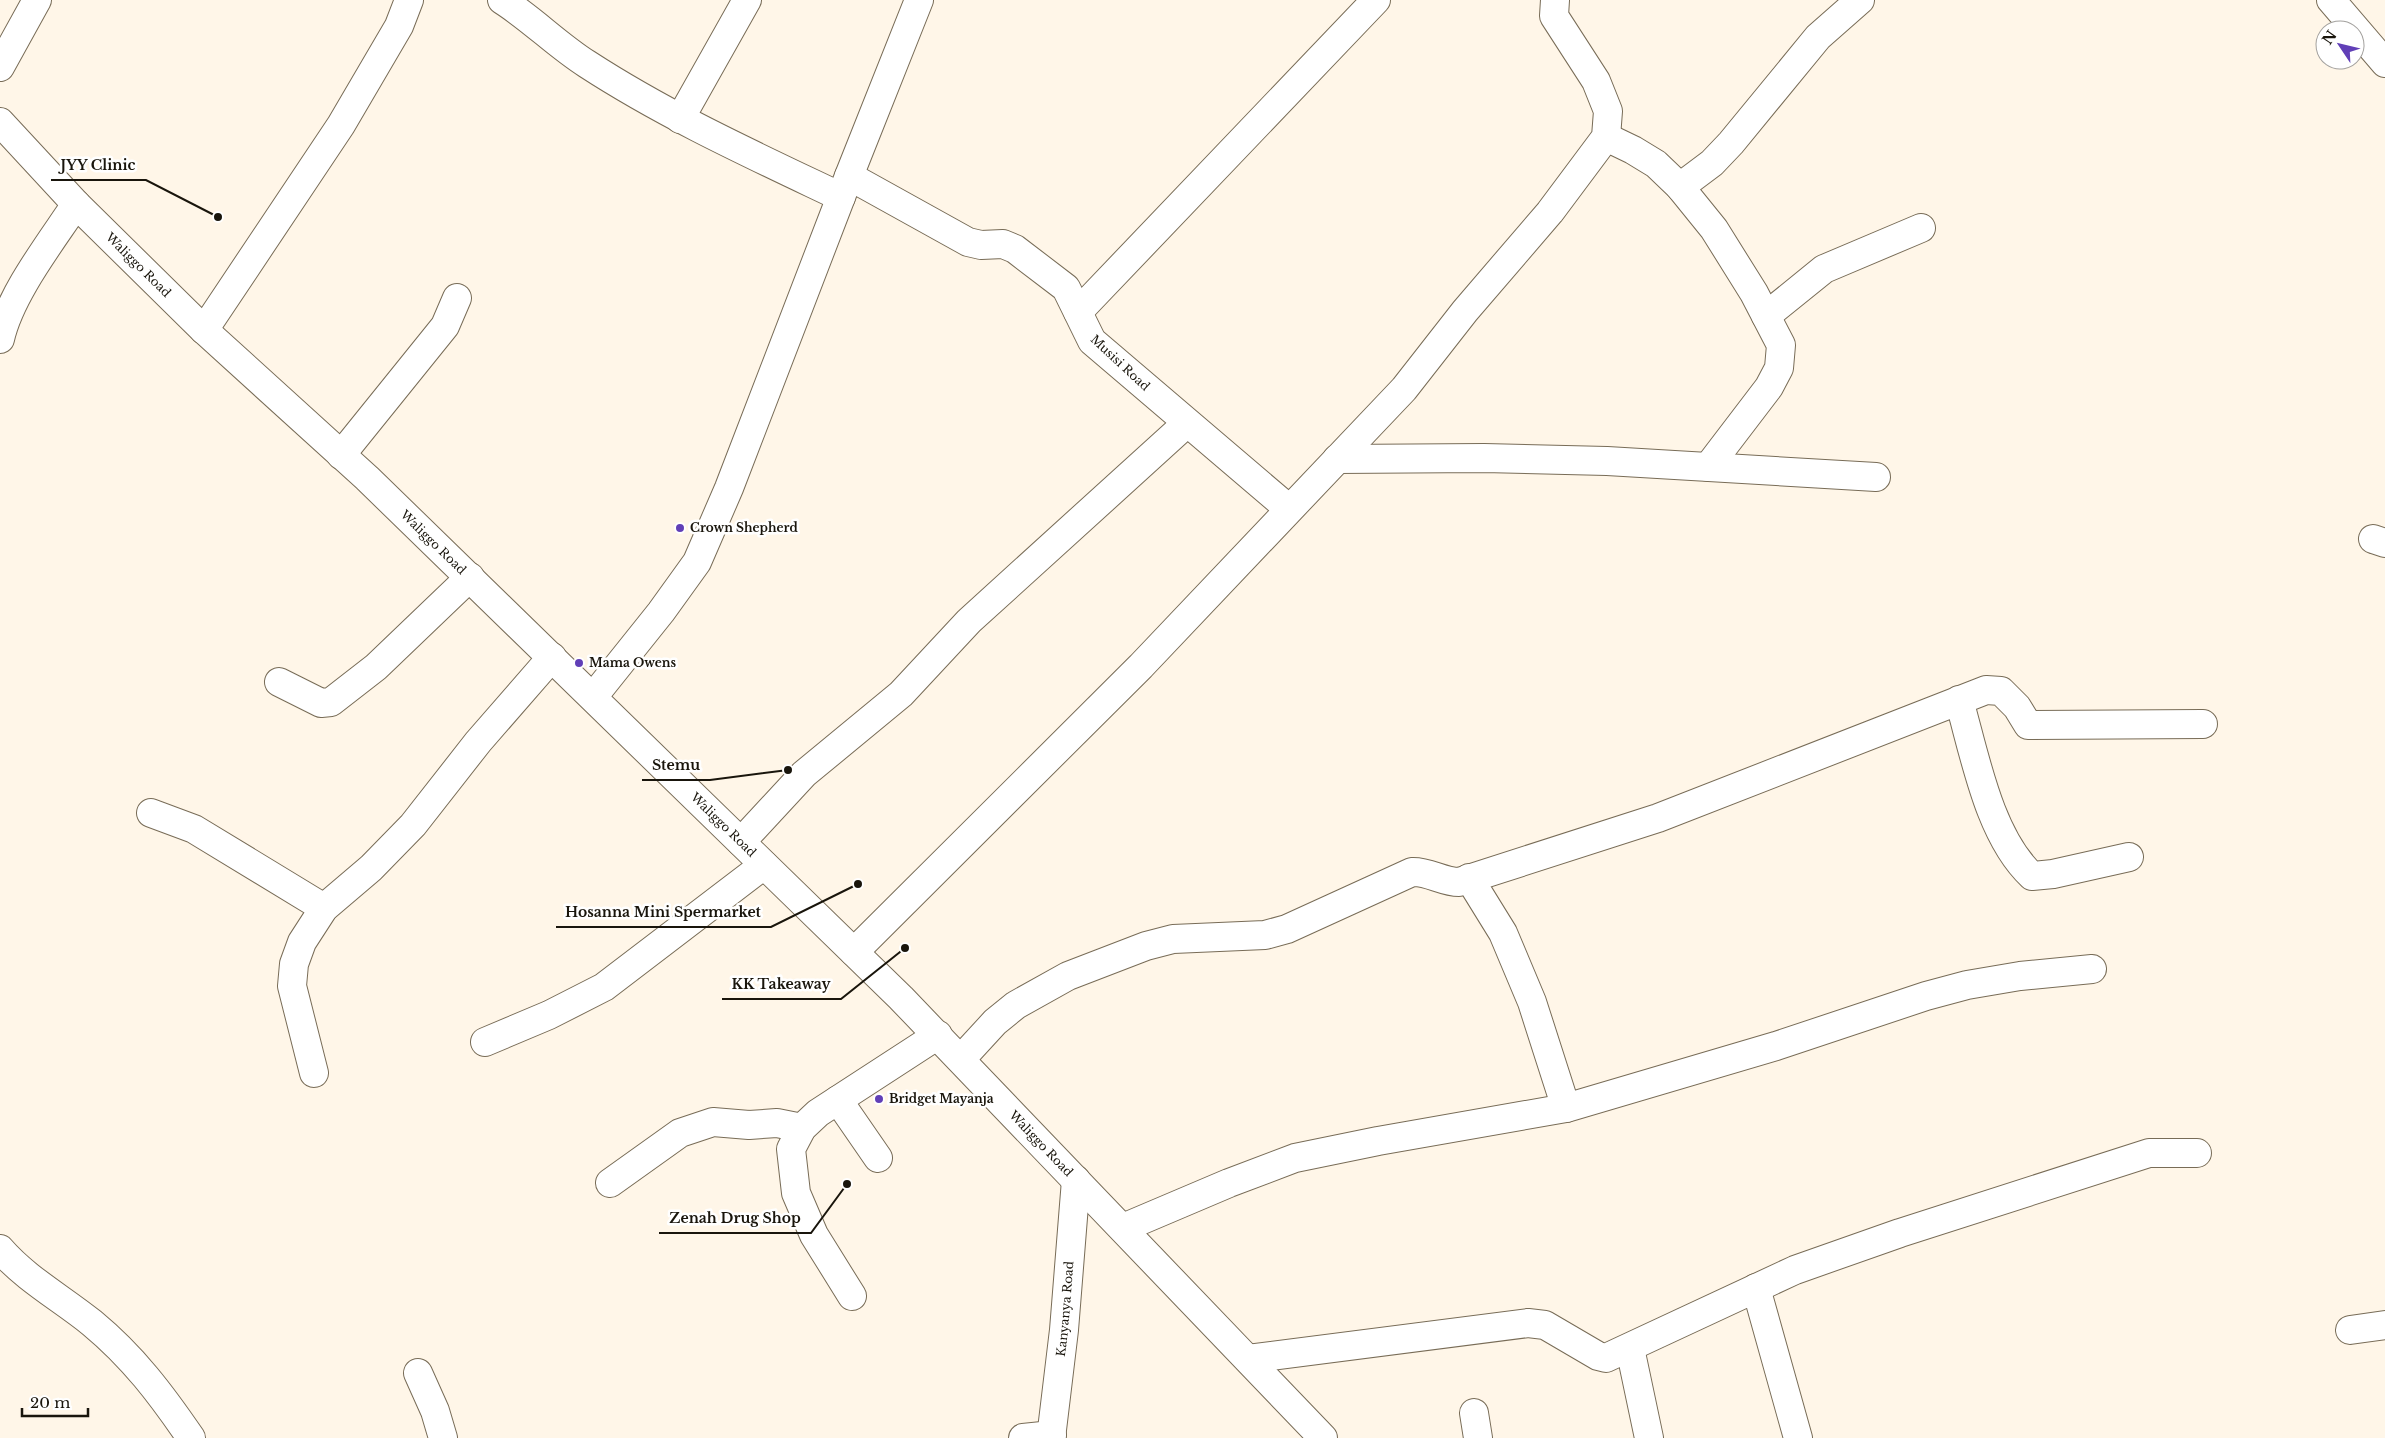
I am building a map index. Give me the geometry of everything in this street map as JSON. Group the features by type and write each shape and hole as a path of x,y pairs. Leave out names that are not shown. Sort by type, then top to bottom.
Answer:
{"street":[{"path":"0,67 38,0"},
{"path":"204,330 341,125 399,26 408,0"},
{"name":"Musisi Road","path":"502,0 522,12 586,64 680,119 845,187 968,242 981,245 1003,244 1014,249 1066,288 1092,341 1289,509"},
{"path":"680,119 747,0"},
{"path":"593,697 661,612 697,562 730,488 919,0"},
{"path":"1078,312 1376,0"},
{"path":"854,952 1134,672 1404,389 1465,311 1550,212 1606,138 1608,111 1596,81 1554,16 1555,0"},
{"path":"1680,187 1712,163 1731,143 1818,37 1860,0"},
{"path":"2331,0 2385,63"},
{"name":"Waliggo Road","path":"0,122 76,204 204,330 341,454 470,577 938,1035 1124,1228 1322,1438"},
{"path":"1606,138 1633,150 1656,164 1680,187 1714,229 1766,316 1781,345 1780,368 1748,416 1708,467"},
{"path":"0,339 13,306 33,270 76,204"},
{"path":"1766,316 1824,269 1921,228"},
{"path":"341,454 445,326 457,298"},
{"path":"741,842 804,774 901,694 969,621 1187,423"},
{"path":"1337,459 1607,461 1876,477"},
{"path":"279,682 322,703 330,702 376,667 470,577"},
{"path":"314,1073 292,986 294,964 302,942 324,908 371,868 412,825 478,742 552,657"},
{"path":"961,1058 995,1022 1016,1005 1068,976 1146,946 1173,939 1272,933 1287,929 1412,872 1419,872 1449,882 1459,882 1658,818 1986,690 2001,690 2017,707 2028,725 2034,726 2203,724"},
{"path":"1959,700 1991,813 2020,866 2032,876 2053,874 2129,857"},
{"path":"151,813 194,829 324,908"},
{"path":"485,1042 550,1015 604,987 764,865"},
{"path":"1469,878 1503,933 1532,1002 1566,1108"},
{"path":"1124,1228 1229,1182 1295,1158 1378,1141 1566,1108 1776,1046 1926,996 1967,985 2020,976 2092,969"},
{"path":"852,1296 814,1235 796,1193 791,1149 802,1128 818,1113 938,1035"},
{"path":"838,1100 878,1158"},
{"path":"610,1182 680,1133 713,1122 749,1125 777,1123 802,1128"},
{"path":"1248,1359 1528,1323 1545,1325 1565,1334 1598,1356 1606,1358 1795,1270 1900,1233 2149,1153 2196,1152"},
{"name":"Kanyanya Road","path":"1052,1436 1064,1330 1076,1180"},
{"path":"0,1249 11,1262 90,1322 124,1351 156,1387 190,1438"},
{"path":"1756,1288 1798,1438"},
{"path":"2350,1330 2385,1325"},
{"path":"1630,1348 1649,1438"},
{"path":"418,1373 435,1411 443,1438"},
{"path":"1024,1438 1052,1436"}],"place":[{"name":"JYY Clinic","path":"218,217"},
{"name":"Crown Shepherd","path":"680,528"},
{"name":"Mama Owens","path":"579,663"},
{"name":"Stemu","path":"788,770"},
{"name":"Hosanna Mini Spermarket","path":"858,884"},
{"name":"KK Takeaway","path":"905,948"},
{"name":"Bridget Mayanja","path":"879,1099"},
{"name":"Zenah Drug Shop","path":"847,1184"}]}
